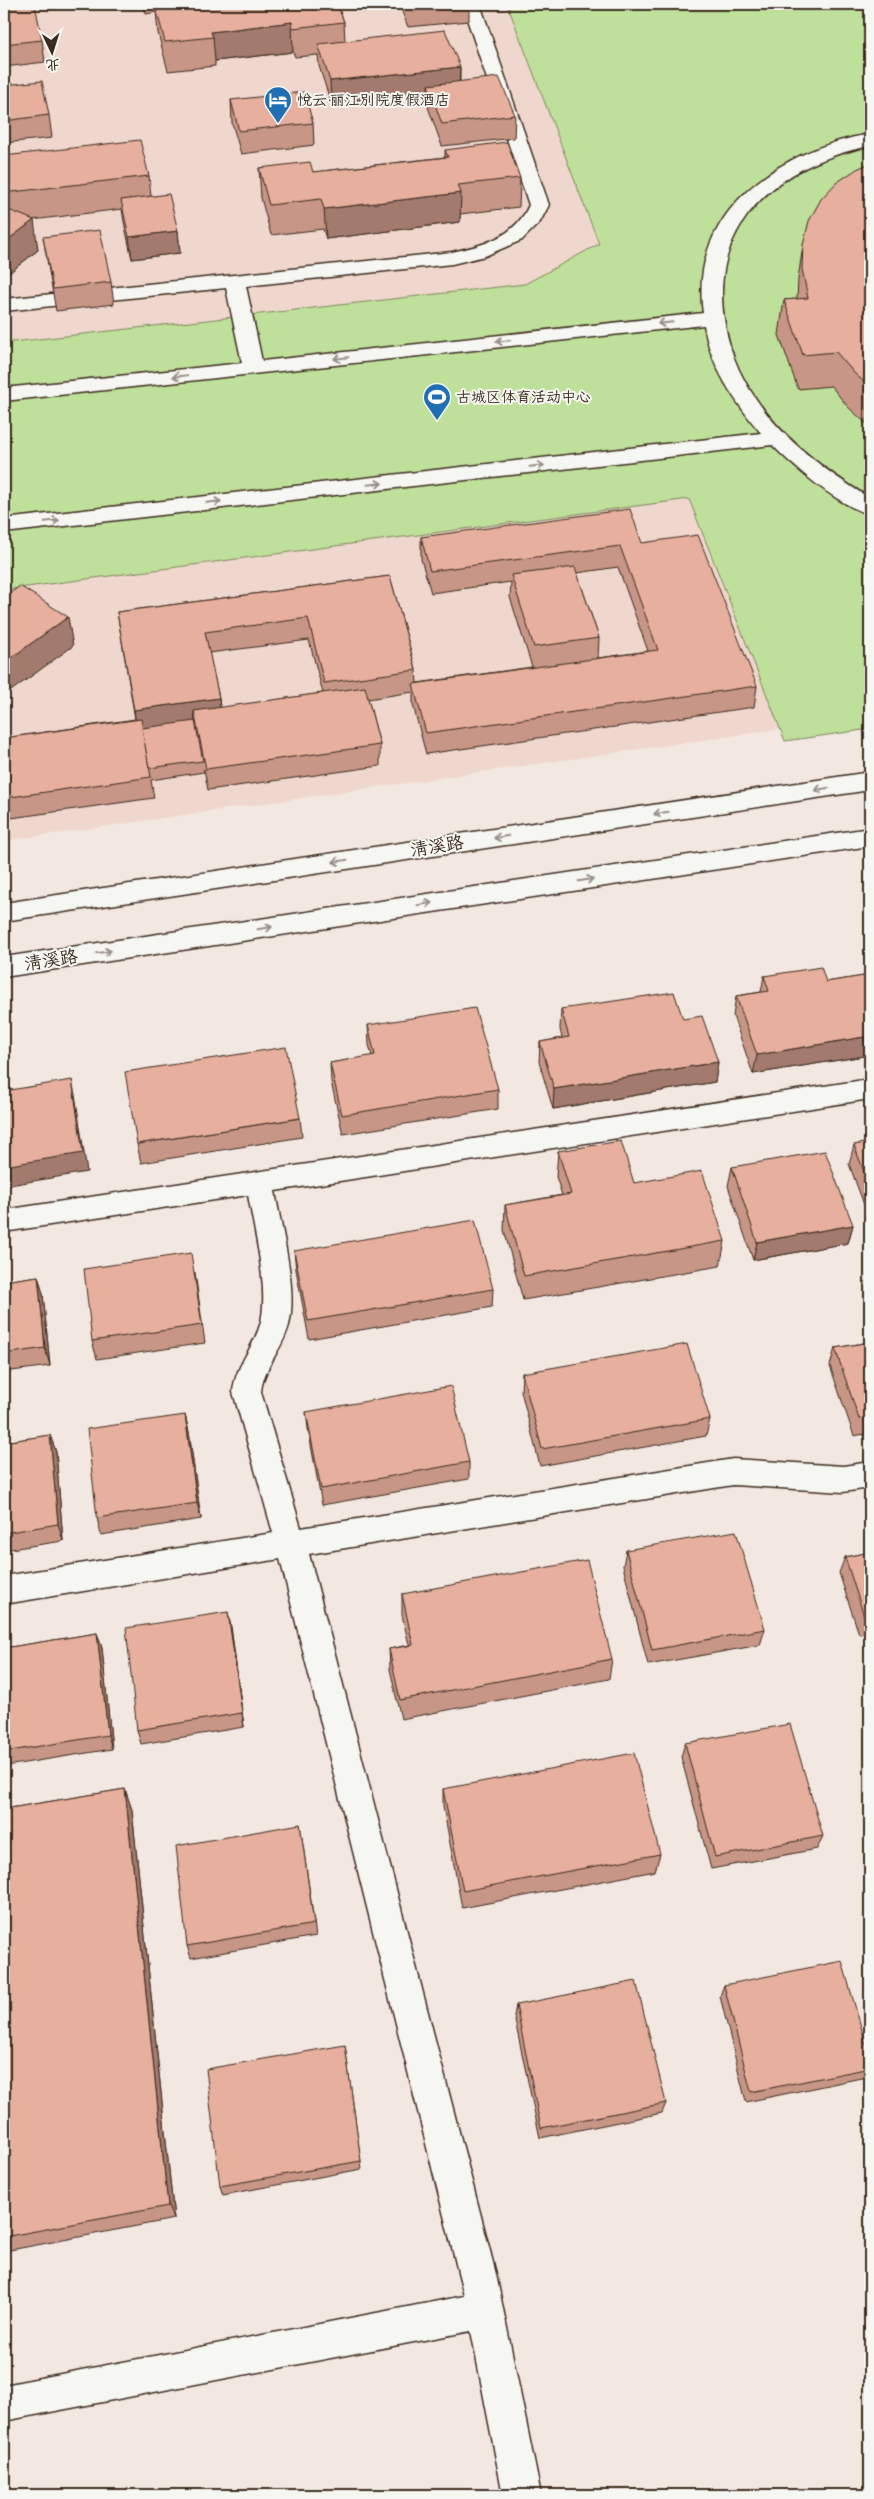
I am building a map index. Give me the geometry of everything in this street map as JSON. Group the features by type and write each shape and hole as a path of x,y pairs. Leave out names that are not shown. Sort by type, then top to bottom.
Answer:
{"street":[{"path":"4,305 452,258 491,249 506,242 529,225 536,215 539,205 471,4"},
{"path":"870,140 827,152 792,168 762,187 738,211 722,240 713,270 711,300 715,332 726,364 745,399 778,438 807,466 849,496 870,507"},
{"path":"235,281 253,368"},
{"path":"4,395 713,318"},
{"path":"4,526 778,438"},
{"name":"清溪路","path":"4,912 870,781"},
{"name":"清溪路","path":"4,967 870,837"},
{"path":"4,1222 870,1088"},
{"path":"260,1182 279,1303 274,1327 248,1378 248,1392 291,1544 432,2087 485,2310 522,2495"},
{"path":"4,1590 733,1472 843,1479 870,1475"},
{"path":"4,2403 485,2310"}],"shaded area":[{"name":"悦云·丽江别院度假酒店","path":"4,4 507,4 599,244 525,284 4,343"},
{"path":"689,499 780,729 4,841 4,590"}],"green space":[{"name":"古城区体育活动中心","path":"507,4 870,4 870,729 785,741 689,499 4,590 4,343 525,284 599,244"}],"building":[{"path":"35,4 42,40 4,44 4,7"},
{"path":"155,4 337,4 344,22 293,28 292,22 211,32 213,37 165,42"},
{"path":"445,30 460,67 330,81 318,44"},
{"path":"499,77 515,115 442,124 428,85"},
{"path":"42,81 49,115 4,121 4,85"},
{"path":"304,92 313,123 239,131 231,100"},
{"path":"140,140 149,176 4,193 4,156"},
{"path":"507,142 520,178 458,185 461,193 324,209 321,199 269,205 259,168 310,162 313,172 448,157 445,150"},
{"path":"870,163 870,387 854,373 836,352 803,355 784,300 808,298 802,269 803,245 809,221 821,199 836,183"},
{"path":"169,194 178,231 129,237 121,200"},
{"path":"4,208 34,220 4,243"},
{"path":"100,230 111,282 53,289 43,237"},
{"path":"630,509 642,543 698,535 757,686 426,733 413,684 658,650 620,546 430,571 421,537"},
{"path":"575,567 599,638 534,647 511,575"},
{"path":"390,576 416,670 324,683 308,618 205,632 219,698 134,710 117,612"},
{"path":"20,586 68,617 4,663 4,597"},
{"path":"365,687 380,745 206,769 194,711"},
{"path":"141,719 151,777 4,798 4,738"},
{"path":"195,721 203,761 149,768 142,728"},
{"path":"821,967 826,982 870,975 870,1036 757,1055 736,996 769,991 764,976"},
{"path":"674,992 683,1019 702,1016 718,1062 554,1089 540,1042 569,1037 561,1009"},
{"path":"475,1008 498,1089 342,1115 330,1063 375,1055 368,1025"},
{"path":"286,1047 300,1118 137,1144 125,1072"},
{"path":"72,1080 83,1153 4,1166 4,1091"},
{"path":"621,1141 634,1183 702,1171 725,1241 524,1276 505,1205 571,1194 558,1151"},
{"path":"870,1142 870,1188 854,1145"},
{"path":"825,1151 853,1225 757,1242 732,1167"},
{"path":"475,1220 493,1289 308,1321 294,1251"},
{"path":"191,1253 202,1325 92,1341 84,1269"},
{"path":"38,1276 45,1348 4,1354 4,1281"},
{"path":"870,1342 870,1417 859,1419 835,1348"},
{"path":"687,1344 710,1419 542,1449 522,1373"},
{"path":"451,1386 469,1462 321,1489 306,1412"},
{"path":"185,1415 197,1503 97,1518 87,1429"},
{"path":"50,1435 58,1524 4,1533 4,1442"},
{"path":"736,1531 765,1629 652,1650 626,1550"},
{"path":"870,1552 870,1618 865,1619 845,1557"},
{"path":"587,1560 612,1659 400,1700 389,1649 413,1645 402,1594"},
{"path":"228,1612 242,1713 137,1730 126,1628"},
{"path":"97,1633 108,1735 4,1752 4,1648"},
{"path":"790,1724 823,1836 715,1857 685,1743"},
{"path":"634,1753 660,1854 463,1891 443,1789"},
{"path":"125,1789 168,2206 4,2237 4,1809"},
{"path":"300,1824 314,1924 187,1946 176,1846"},
{"path":"842,1961 870,2058 870,2068 751,2092 724,1985"},
{"path":"636,1981 666,2103 541,2128 516,2005"},
{"path":"345,2045 361,2161 220,2186 206,2069"},
{"path":"169,2490 169,2495 144,2495"}],"place":[{"name":"悦云·丽江别院度假酒店","path":"278,124"},
{"name":"古城区体育活动中心","path":"437,421"}]}
